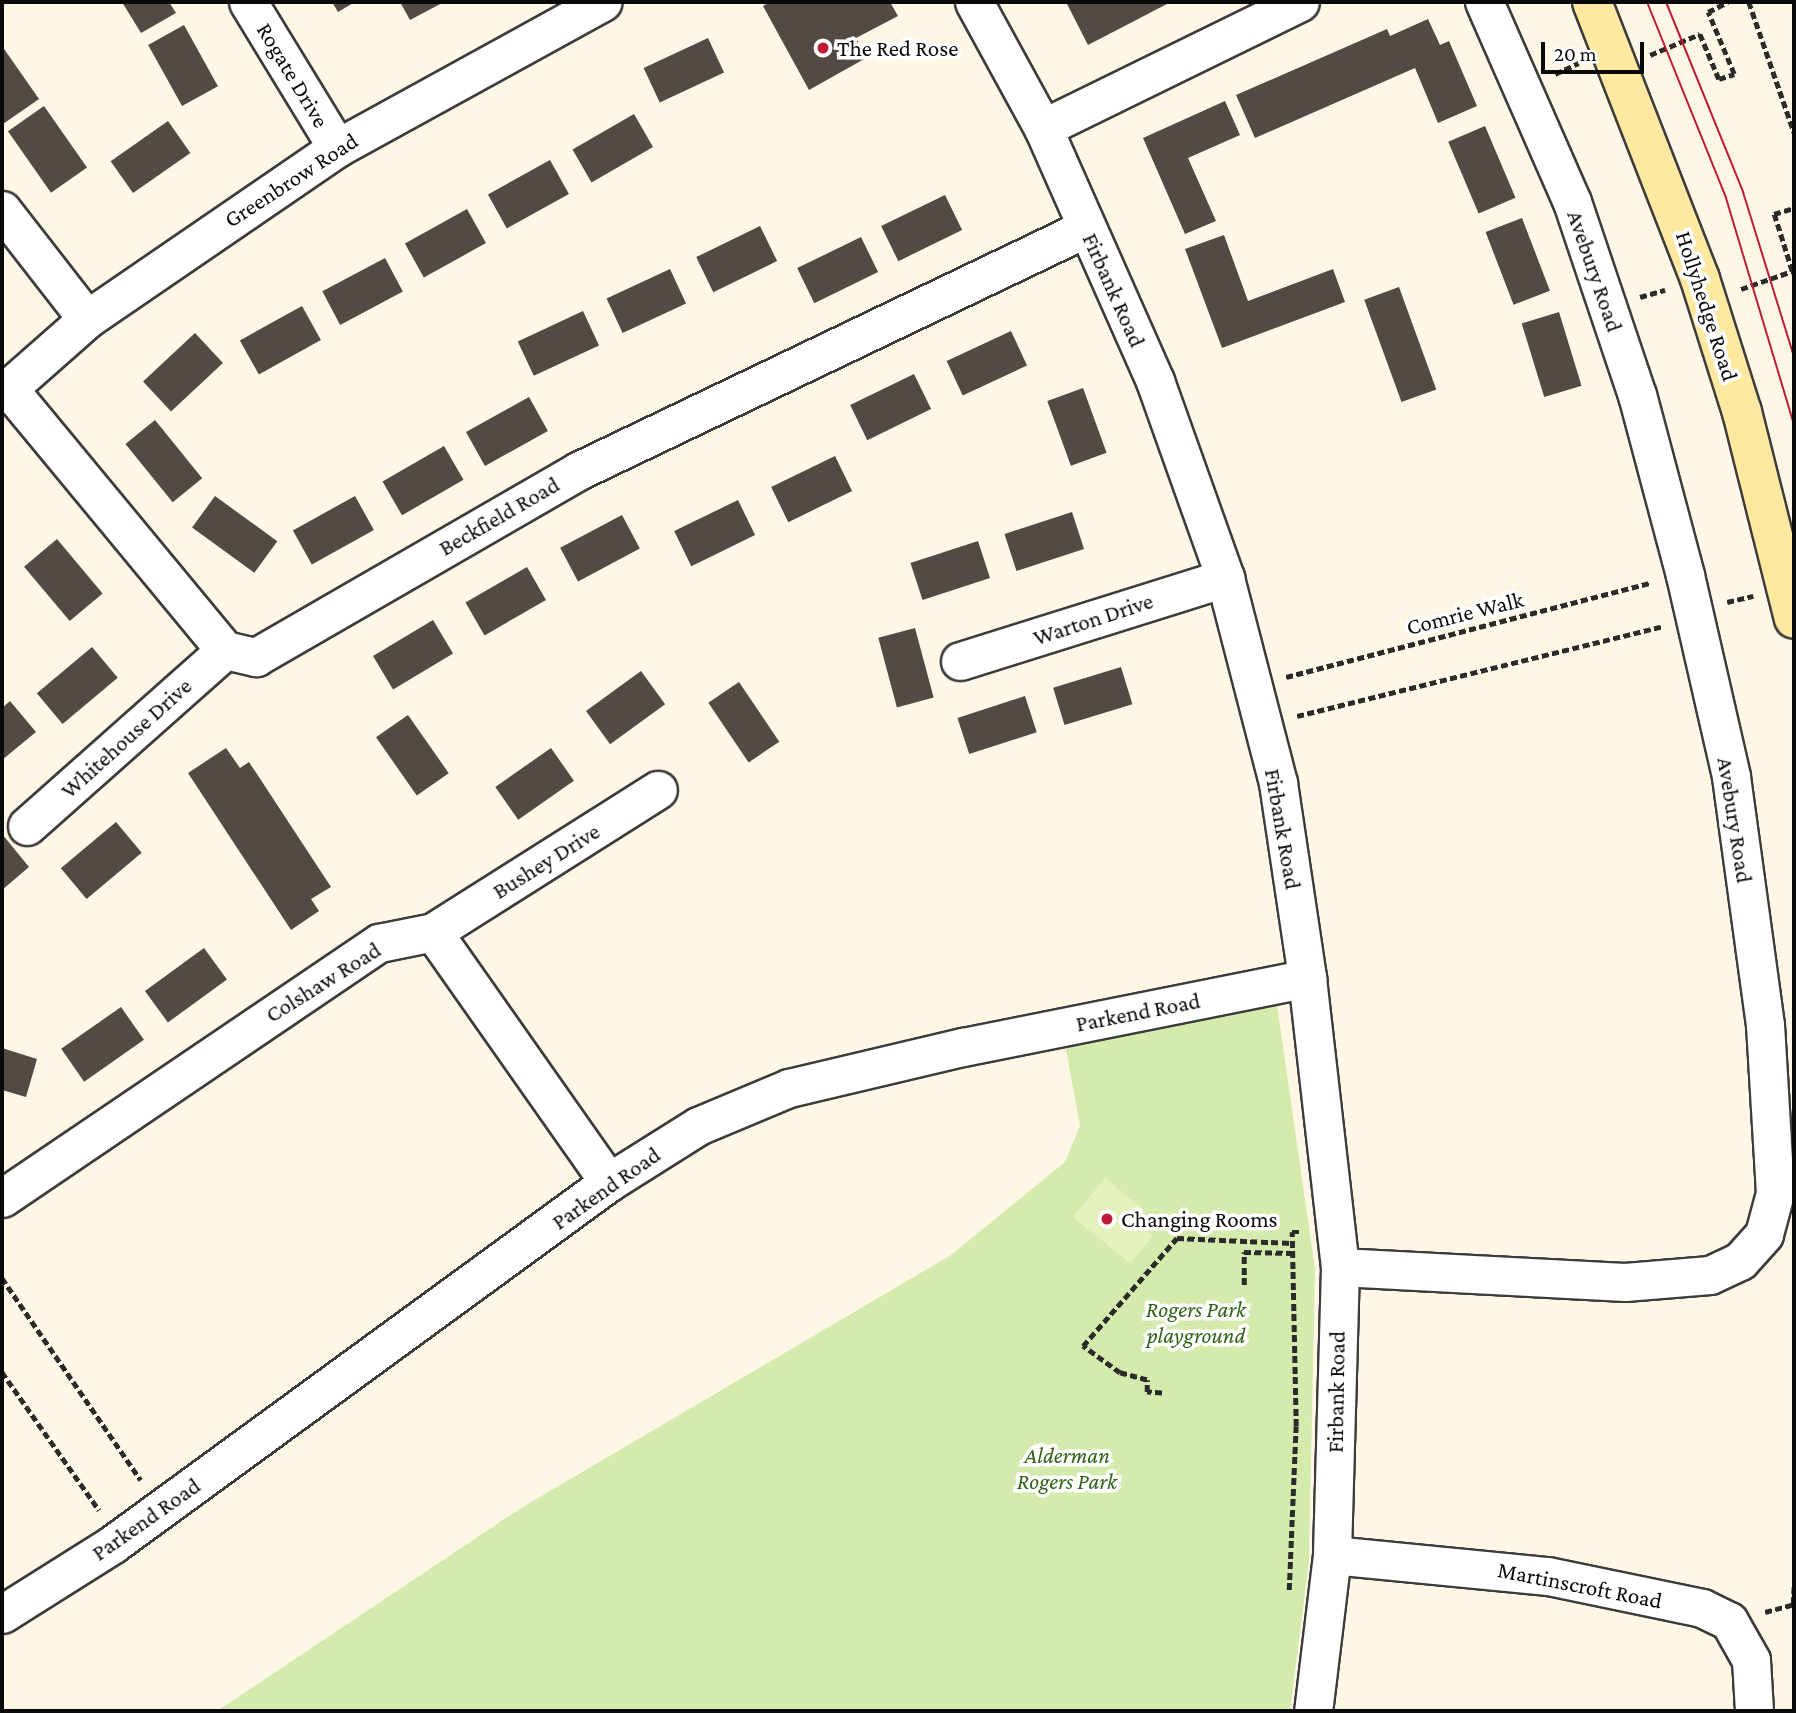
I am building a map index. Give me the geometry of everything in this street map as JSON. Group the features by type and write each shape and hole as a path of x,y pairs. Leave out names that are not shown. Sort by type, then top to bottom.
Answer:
{"street":[{"name":"Rogate Drive","path":"248,2 337,148"},
{"name":"Greenbrow Road","path":"5,391 87,319 337,148 603,2"},
{"name":"Firbank Road","path":"974,2 1043,128 1155,381 1225,578 1278,783 1307,978 1337,1250 1332,1555 1313,1711"},
{"path":"1043,128 1300,2"},
{"name":"Avebury Road","path":"1337,1250 1625,1282 1710,1275 1740,1261 1763,1234 1775,1193 1765,1025 1731,776 1685,575 1637,395 1572,202 1484,2"},
{"name":"Hollyhedge Road","path":"1592,2 1700,279 1742,412 1791,604"},
{"path":"2,209 87,319"},
{"name":"Beckfield Road","path":"225,650 256,657 578,471 1086,228"},
{"path":"5,391 225,650"},
{"name":"Warton Drive","path":"960,661 1225,578"},
{"name":"Whitehouse Drive","path":"27,826 225,650"},
{"name":"Bushey Drive","path":"433,932 658,790"},
{"path":"433,932 609,1182"},
{"name":"Colshaw Road","path":"2,1198 379,943 433,932"},
{"name":"Parkend Road","path":"2,1614 120,1539 609,1182 698,1126 789,1088 963,1047 1307,978"},
{"name":"Martinscroft Road","path":"1332,1555 1548,1576 1702,1608 1729,1622 1752,1660 1754,1711"}],"path":[{"path":"1522,88 1635,40 1644,57 1700,34 1719,79 1734,74 1708,12 1728,2"},
{"path":"1749,2 1794,132"},
{"name":"Comrie Walk","path":"1253,686 1685,575"},
{"path":"1263,725 1694,614 1791,604"},
{"path":"1288,1603 1296,1426 1292,1232 1337,1250"},
{"path":"1162,1393 1147,1392 1147,1380 1120,1373 1083,1346 1177,1238 1292,1244"},
{"path":"1244,1285 1244,1252 1292,1253"},
{"path":"2,1278 161,1509"},
{"path":"2,1372 120,1539"},
{"path":"1793,1604 1794,1585"}],"green space":[{"name":"Alderman Rogers Park","path":"1277,1005 1315,1269 1309,1562 1290,1711 217,1711 521,1508 951,1255 1065,1162 1080,1126 1065,1044"},
{"name":"Changing Rooms","path":"1105,1178 1145,1211 1136,1222 1153,1236 1130,1263 1073,1217"}],"building":[{"path":"122,2 169,2 176,13 141,33"},
{"path":"332,2 355,2 338,12"},
{"path":"400,2 444,2 410,20"},
{"name":"The Red Rose","path":"770,2 890,2 898,16 856,38 866,58 809,90 763,6"},
{"path":"1066,2 1166,2 1167,4 1088,45"},
{"path":"1428,19 1440,45 1449,41 1477,106 1438,123 1415,68 1255,138 1236,95 1387,29 1390,36"},
{"path":"184,25 218,86 182,106 148,45"},
{"path":"708,38 724,72 660,102 644,68"},
{"path":"2,46 39,99 3,124 2,123"},
{"path":"1225,101 1240,135 1188,158 1216,221 1185,234 1143,138"},
{"path":"44,106 87,167 51,193 8,131"},
{"path":"634,114 653,147 592,182 573,150"},
{"path":"168,121 190,153 133,193 111,161"},
{"path":"1485,126 1515,198 1479,213 1448,142"},
{"path":"550,160 569,194 507,229 488,194"},
{"path":"945,195 962,230 898,261 881,226"},
{"path":"467,209 486,243 424,278 405,243"},
{"path":"1522,218 1550,291 1514,305 1486,232"},
{"path":"760,226 777,261 713,292 696,257"},
{"path":"1224,235 1248,301 1333,269 1345,302 1222,348 1185,249"},
{"path":"861,237 878,272 814,303 797,268"},
{"path":"385,258 403,292 340,325 322,291"},
{"path":"670,269 686,303 623,333 607,299"},
{"path":"1399,287 1436,389 1402,402 1364,300"},
{"path":"302,306 321,340 259,375 240,340"},
{"path":"583,311 599,345 534,376 518,341"},
{"path":"1559,312 1582,386 1544,397 1522,323"},
{"path":"1011,331 1027,365 963,395 947,361"},
{"path":"195,333 223,363 171,411 143,381"},
{"path":"914,374 931,409 867,440 850,405"},
{"path":"1083,388 1107,453 1071,466 1047,401"},
{"path":"529,397 548,431 485,466 466,432"},
{"path":"155,420 202,478 173,502 125,444"},
{"path":"444,446 464,480 402,515 383,482"},
{"path":"835,456 852,491 788,522 771,487"},
{"path":"215,496 277,541 254,573 192,528"},
{"path":"355,496 374,530 312,565 293,530"},
{"path":"738,500 755,535 691,566 674,531"},
{"path":"1072,512 1084,549 1017,571 1004,534"},
{"path":"622,515 640,549 578,581 560,548"},
{"path":"57,539 103,593 70,621 24,567"},
{"path":"978,541 990,578 923,600 910,563"},
{"path":"527,567 546,600 485,635 466,602"},
{"path":"433,620 453,653 393,689 373,656"},
{"path":"915,628 934,698 897,707 878,638"},
{"path":"92,647 118,678 63,724 37,693"},
{"path":"1121,667 1132,704 1065,725 1053,688"},
{"path":"641,671 665,704 610,744 586,711"},
{"path":"739,682 779,742 749,762 708,703"},
{"path":"1025,696 1037,732 969,754 957,718"},
{"path":"10,701 36,732 2,760 2,708"},
{"path":"408,715 449,773 417,796 376,737"},
{"path":"226,748 240,768 249,762 331,887 311,899 319,911 291,930 188,773"},
{"path":"551,748 574,781 518,820 495,787"},
{"path":"116,822 142,853 87,899 61,868"},
{"path":"2,834 29,867 2,890"},
{"path":"204,948 227,980 168,1022 145,991"},
{"path":"121,1007 144,1040 84,1082 61,1049"},
{"path":"2,1048 37,1059 26,1097 2,1090"}],"tram line":[{"path":"1647,2 1726,198 1794,425"},
{"path":"1666,2 1743,192 1794,357"}],"place":[{"name":"The Red Rose","path":"823,48"},
{"name":"Changing Rooms","path":"1107,1219"}],"park label":[{"name":"Rogers Park playground","path":"1196,1322"}]}
